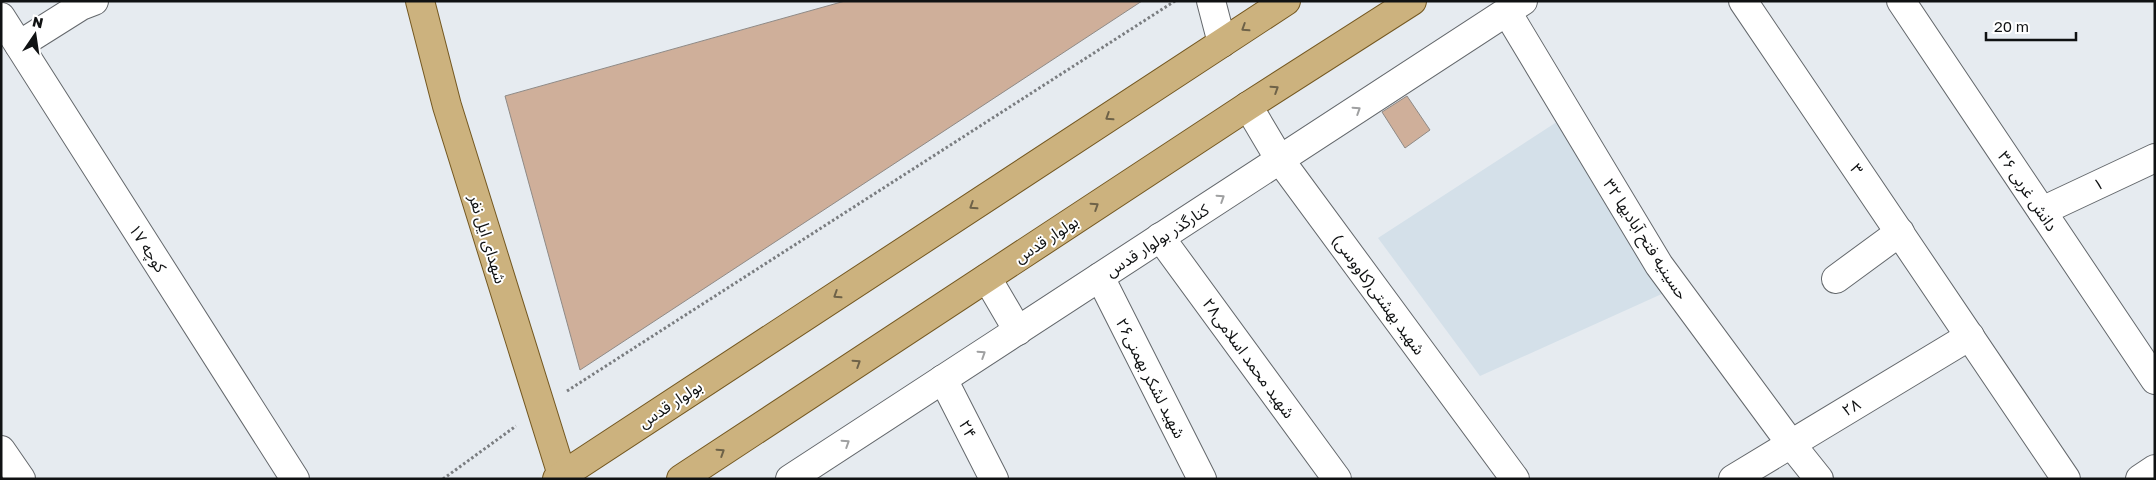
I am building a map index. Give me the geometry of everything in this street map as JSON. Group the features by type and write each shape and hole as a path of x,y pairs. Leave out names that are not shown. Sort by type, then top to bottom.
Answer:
{"main road":[{"name":"شهدای ایل نفر","path":"420,1 447,106 541,408 559,477"},
{"name":"بولوار قدس","path":"559,477 1286,1"},
{"name":"بولوار قدس","path":"680,479 1248,106 1412,1"}],"street":[{"path":"1,6 12,1"},
{"path":"1211,1 1222,42"},
{"name":"۳","path":"1744,1 2066,479"},
{"name":"دانش غربی ۳۶","path":"1901,1 2155,380"},
{"path":"19,45 85,3"},
{"name":"کنارگذر بولوار قدس","path":"790,479 824,469 943,380 1515,7"},
{"name":"حسینیه فتح آبادیها ۳۲","path":"1515,7 1659,265 1819,479"},
{"name":"کوچه ۱۷","path":"1,17 296,479"},
{"name":"شهید بهشتی(کاووسی)","path":"1248,106 1280,160 1515,479"},
{"name":"۱","path":"2042,211 2155,158"},
{"path":"1836,279 1900,232"},
{"name":"شهید محمد اسلامی۲۸","path":"1160,238 1337,479"},
{"name":"شهید لشکر بهمنی۲۶","path":"1100,277 1202,479"},
{"path":"987,278 1018,331"},
{"name":"۲۸","path":"1733,479 1970,336"},
{"name":"۲۴","path":"943,380 994,479"},
{"path":"1,450 21,479"},
{"path":"2140,479 2155,469"}],"path":[{"path":"443,479 541,408 1174,1"}],"shaded area":[{"path":"1569,114 1675,288 1480,376 1378,238"}],"building":[{"path":"845,1 1142,1 580,370 505,96"},
{"path":"1407,96 1430,130 1405,148 1382,112"}]}
